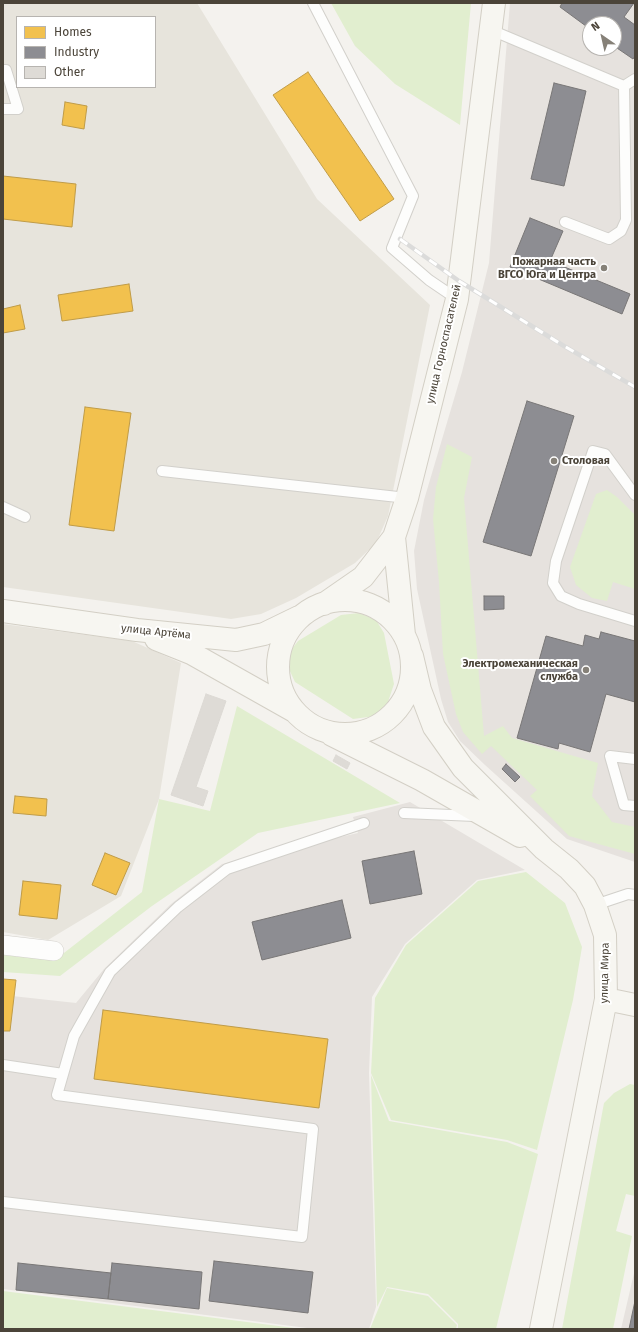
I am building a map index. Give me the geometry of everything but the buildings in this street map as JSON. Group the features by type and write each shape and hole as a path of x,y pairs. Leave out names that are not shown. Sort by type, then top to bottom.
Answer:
{"street":[{"name":"улица Горноспасателей","path":"324,604 363,577 394,537 406,498 457,299 494,3"},
{"path":"394,537 404,635"},
{"name":"улица Артёма","path":"3,611 137,630 236,640 264,634 324,604 347,600 370,605 390,617 404,635 412,656 412,678 410,685 405,699 392,716 374,728 353,734 331,733 311,725 294,712 283,693 278,672 280,650 289,630 304,615"},
{"path":"137,630 191,653 294,712"},
{"name":"улица Мира","path":"412,656 420,690 434,727 463,768 544,849 569,869 585,886 595,905 605,935 606,999 541,1329"},
{"path":"311,725 422,780 544,849"},
{"path":"3,945 54,951"},
{"path":"606,999 635,1005"}],"lane":[{"path":"313,3 413,196 392,248 429,280 457,299"},
{"path":"491,30 624,86"},
{"path":"3,70 6,70 18,109 3,109"},
{"path":"624,86 635,79"},
{"path":"565,222 609,239 620,231 626,220 624,86"},
{"path":"635,495 606,454 593,451 556,561 553,583 561,596 578,604 635,621"},
{"path":"162,471 406,498"},
{"path":"3,507 25,518"},
{"path":"635,759 610,756 624,805 635,806"},
{"path":"404,813 487,817"},
{"path":"3,1202 302,1237 313,1129 57,1095 74,1036 110,972 178,907 226,869 364,823"},
{"path":"595,905 628,894 635,895"},
{"path":"3,1065 63,1074"}],"shaded area":[{"path":"3,3 197,3 317,199 430,305 388,516 376,543 355,563 296,598 261,614 231,619 3,587"},
{"path":"510,3 635,3 635,862 567,839 460,741 448,722 441,699 417,589 414,551 424,500 462,372 489,263"},
{"path":"3,624 132,641 181,663 159,799 121,896 48,940 3,932"},
{"path":"410,802 525,870 477,880 405,944 372,997 369,1073 376,1307 369,1329 315,1329 3,1289 3,995 76,1003 104,969 171,904 222,864 358,833 353,817"},
{"path":"635,1269 635,1329 621,1329"}],"green space":[{"path":"331,3 471,3 460,125 395,84 355,46"},
{"path":"447,444 472,457 464,498 484,736 503,726 512,738 598,763 592,796 612,822 635,827 635,854 569,836 530,796 537,790 491,746 482,754 463,732 456,714 443,654 439,582 433,519 436,487"},
{"path":"607,490 617,497 635,515 635,589 613,582 607,601 592,598 576,585 570,567 596,494"},
{"path":"359,613 376,620 384,633 394,684 388,702 376,716 353,719 295,682 288,667 288,654 298,641 341,615"},
{"path":"237,706 400,803 258,833 152,906 60,976 3,972 3,955 55,960 142,892 159,799 210,811"},
{"path":"526,872 565,903 582,947 573,1000 537,1150 507,1140 391,1120 371,1073 375,998 406,945 478,881"},
{"path":"371,1075 389,1121 507,1142 538,1154 496,1329 458,1329 458,1324 428,1294 387,1287 377,1307"},
{"path":"630,1084 635,1085 635,1196 626,1194 616,1231 632,1236 613,1329 562,1329 604,1103 614,1093"},
{"path":"387,1288 428,1296 457,1325 456,1329 370,1329"},
{"path":"3,1291 302,1329 3,1329"}],"railway":[{"path":"400,239 459,281 564,346 635,387"}],"place":[{"name":"Пожарная часть ВГСО Юга и Центра","path":"604,268"},
{"name":"Столовая","path":"554,461"},
{"name":"Электромеханическая служба","path":"586,670"}]}
